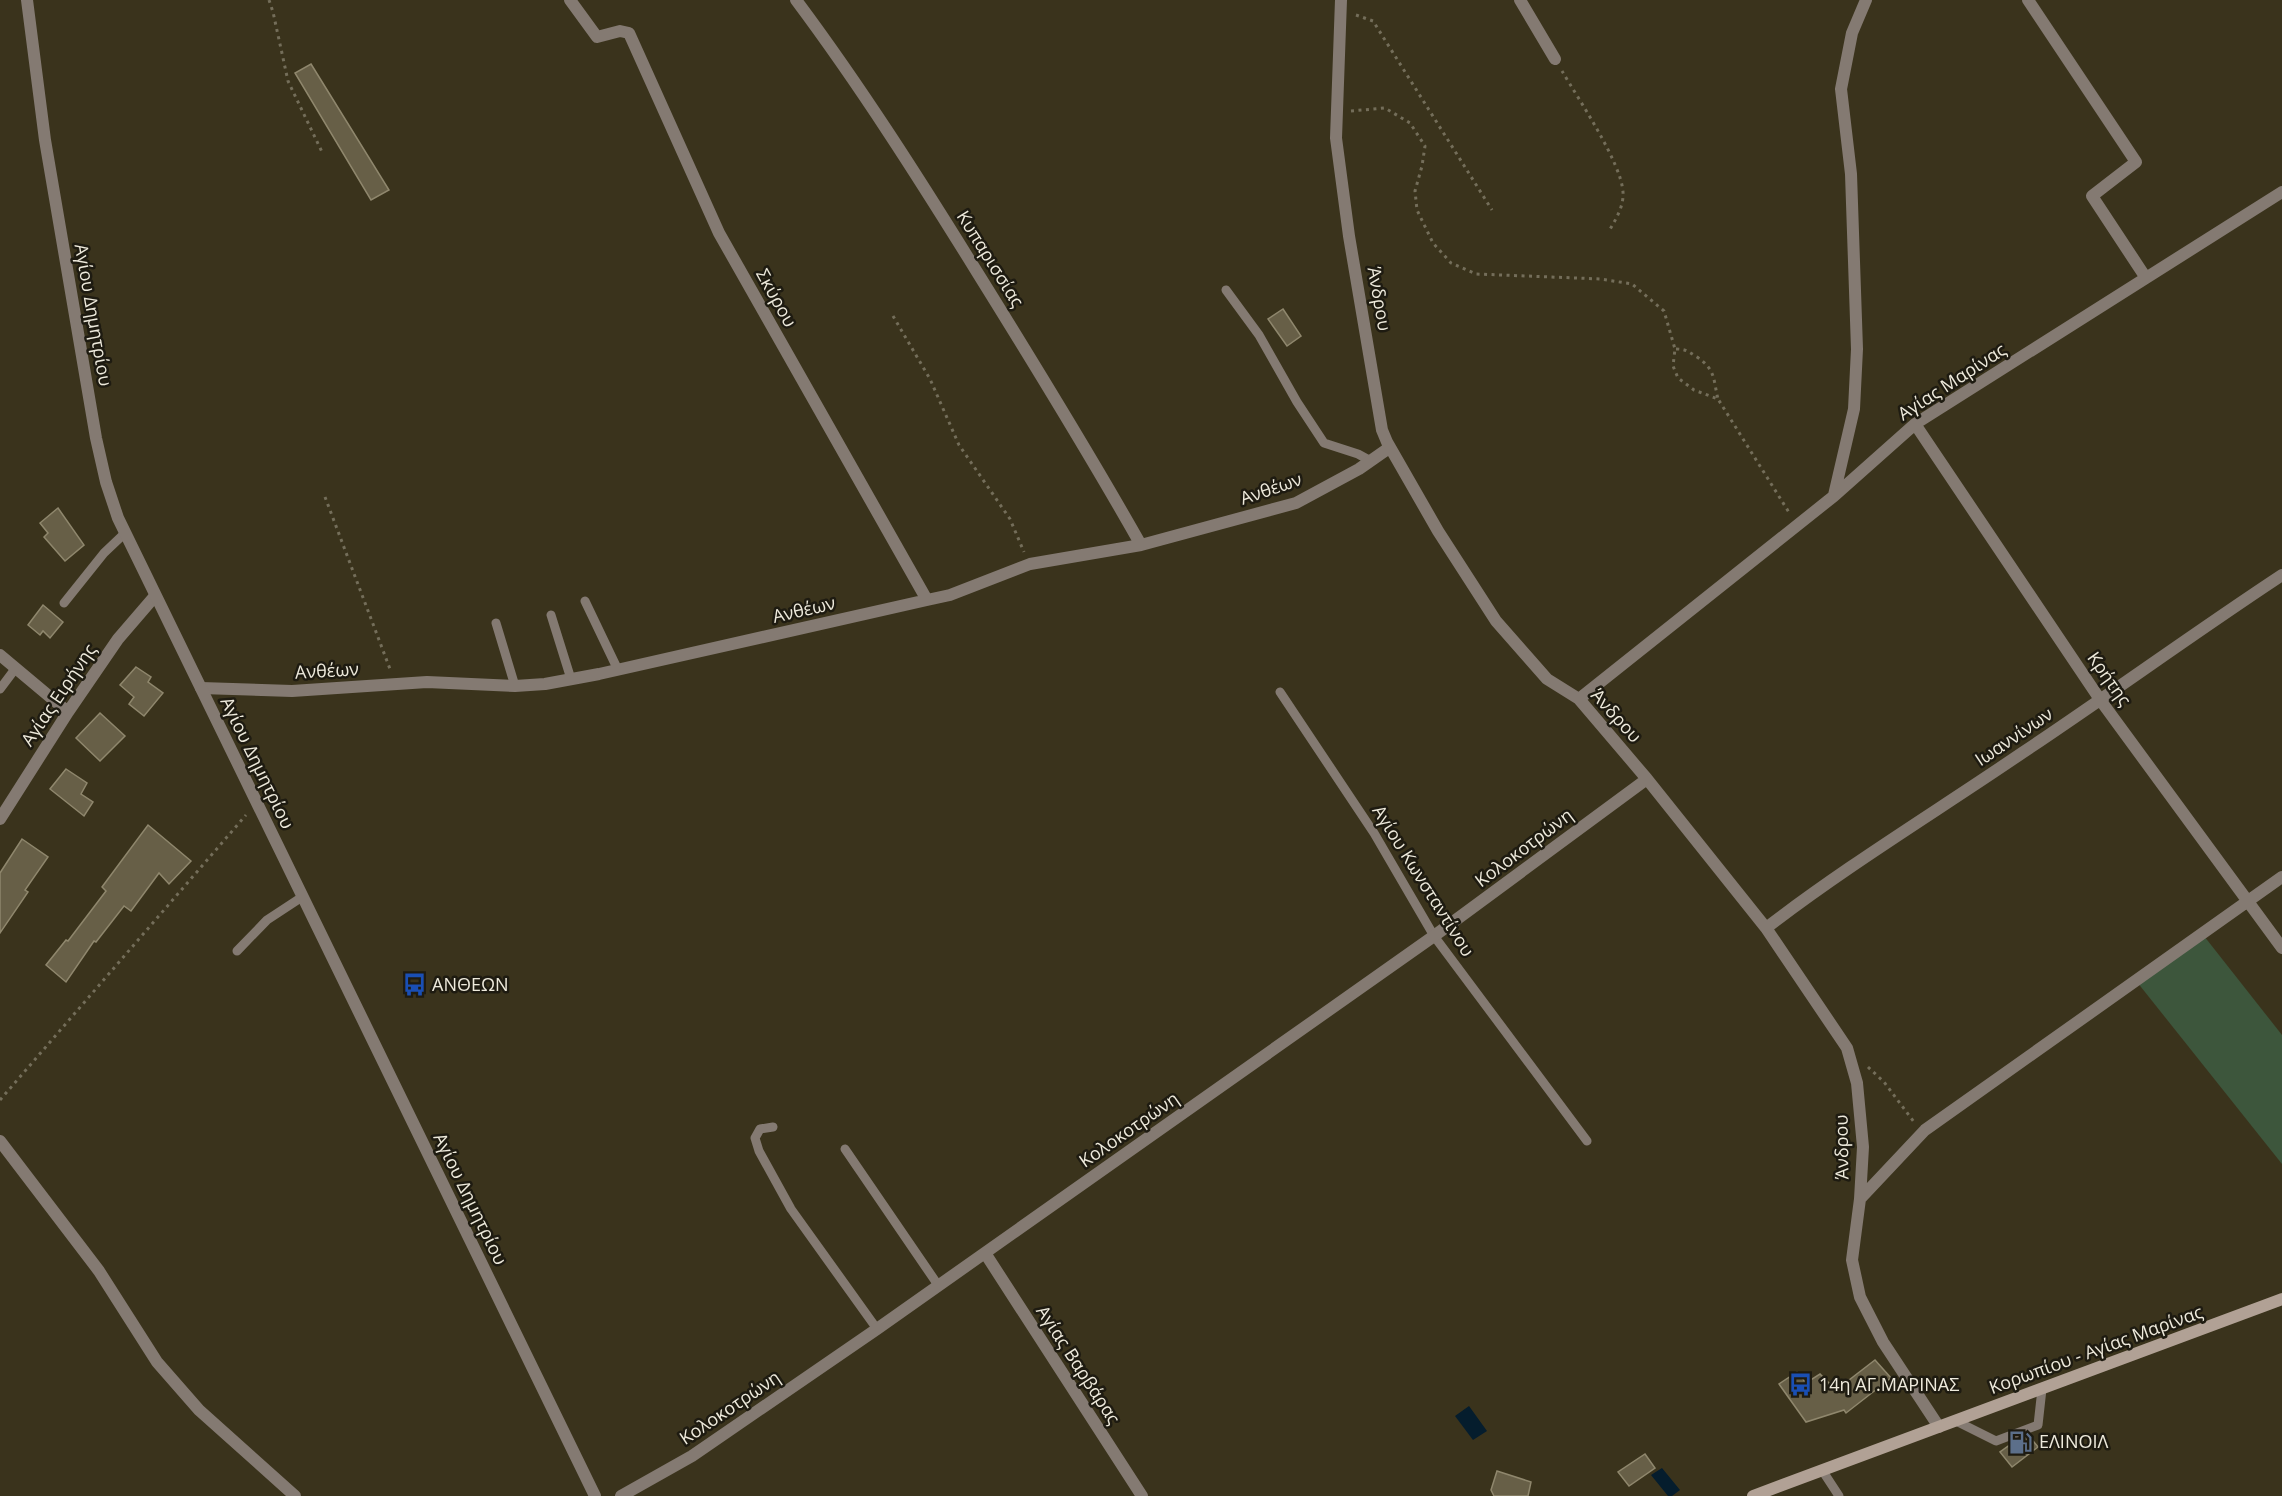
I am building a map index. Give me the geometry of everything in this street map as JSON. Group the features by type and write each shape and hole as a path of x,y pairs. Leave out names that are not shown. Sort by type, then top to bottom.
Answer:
{"main road":[{"name":"Κορωπίου - Αγίας Μαρίνας","path":"1753,1496 1781,1492 1822,1470 2280,1303"}],"street":[{"name":"Αγίου Δημητρίου","path":"27,0 45,140 96,438 106,482 124,534 201,687 595,1496"},
{"name":"Σκύρου","path":"570,0 597,38 620,31 629,33 665,108 719,233 927,600"},
{"name":"Κυπαρισσίας","path":"796,0 930,195 1029,355 1141,546"},
{"path":"1520,0 1556,59"},
{"path":"1834,496 1854,409 1857,349 1851,174 1841,89 1852,33 1866,0"},
{"path":"2028,0 2136,162 2092,196 2146,278"},
{"name":"Άνδρου","path":"1341,5 1336,138 1349,237 1382,430 1389,448 1438,531 1496,621 1547,679 1579,699 1647,779 1766,928 1847,1048 1857,1083 1863,1147 1860,1199 1852,1260 1860,1297 1883,1342 1939,1427"},
{"name":"Αγίας Μαρίνας","path":"1579,699 1834,496 1915,424 2282,192"},
{"name":"Κρήτης","path":"1915,424 2101,701 2282,948"},
{"name":"Ανθέων","path":"201,687 292,691 427,682 514,686 571,680 950,595 1030,564 1141,546 1296,502 1359,469 1389,448"},
{"name":"Ιωαννίνων","path":"1766,928 1817,889 2101,701 2282,575"},
{"name":"Αγίας Ειρήνης","path":"0,819 118,639 155,596"},
{"path":"0,655 68,712"},
{"name":"Κολοκοτρώνη","path":"621,1496 693,1456 877,1329 1434,936 1647,779"},
{"path":"1860,1199 1925,1130 2282,877"},
{"path":"0,1141 99,1271 157,1362 199,1410 295,1496"},
{"name":"Αγίας Βαρβάρας","path":"985,1253 1142,1496"}],"lane":[{"path":"1226,290 1259,335 1297,402 1324,443 1369,460"},
{"path":"64,603 104,553 124,534"},
{"path":"585,601 618,670"},
{"path":"551,615 571,680"},
{"path":"496,623 514,686"},
{"path":"0,689 15,669"},
{"name":"Αγίου Κωνσταντίνου","path":"1280,692 1374,833 1434,936 1587,1141"},
{"path":"237,951 267,920 302,897"},
{"path":"773,1127 760,1129 755,1138 759,1151 791,1209 877,1329"},
{"path":"845,1149 938,1285"},
{"path":"1956,1420 1996,1441 2038,1425 2042,1389"},
{"path":"1822,1470 1839,1496"}],"path":[{"path":"268,0 273,12 288,81 322,152"},
{"path":"1341,5 1373,21 1491,210"},
{"path":"1556,59 1617,167 1624,193 1620,214 1609,231"},
{"path":"1337,112 1385,108 1410,123 1425,146 1415,191 1417,210 1433,243 1451,263 1476,274 1601,279 1632,284 1664,311 1676,349 1673,366 1678,378 1694,390 1718,399"},
{"path":"893,316 930,379 959,445 1010,519 1030,564"},
{"path":"1676,349 1689,350 1707,363 1713,373 1718,399 1797,526"},
{"path":"325,497 396,685"},
{"path":"0,1100 256,804"},
{"path":"1847,1048 1884,1082 1910,1118 1925,1130"}],"green space":[{"path":"2204,936 2282,1035 2282,1164 2137,982"}],"water":[{"path":"1469,1406 1487,1431 1473,1440 1455,1416"},
{"path":"1662,1468 1680,1490 1672,1496 1668,1496 1651,1475"}],"building":[{"path":"311,64 389,190 371,200 295,73"},
{"path":"1283,309 1301,336 1287,346 1268,319"},
{"path":"58,508 84,545 65,561 44,537 48,533 40,523"},
{"path":"43,605 63,622 50,638 43,631 40,635 28,625"},
{"path":"136,667 151,677 148,682 163,693 144,716 129,704 134,697 120,685"},
{"path":"100,713 125,736 100,761 76,738"},
{"path":"66,769 87,783 81,794 93,802 84,816 50,789"},
{"path":"148,825 191,861 169,884 159,873 131,911 124,906 96,942 94,941 66,982 46,965 66,940 68,941 106,891 102,887"},
{"path":"22,839 48,857 25,890 28,892 0,933 0,873"},
{"path":"1875,1360 1891,1378 1846,1413 1844,1410 1806,1422 1779,1384 1797,1372 1806,1383 1820,1374 1836,1390"},
{"path":"2029,1436 2038,1447 2012,1467 2000,1452 2014,1442"},
{"path":"1645,1454 1655,1468 1629,1486 1618,1472"},
{"path":"1497,1471 1531,1482 1528,1496 1494,1496 1491,1490"}],"place":[{"name":"ΑΝΘΕΩΝ","path":"414,985"},
{"name":"14η ΑΓ.ΜΑΡΙΝΑΣ","path":"1801,1385"},
{"name":"ΕΛΙΝΟΙΛ","path":"2021,1442"}]}
